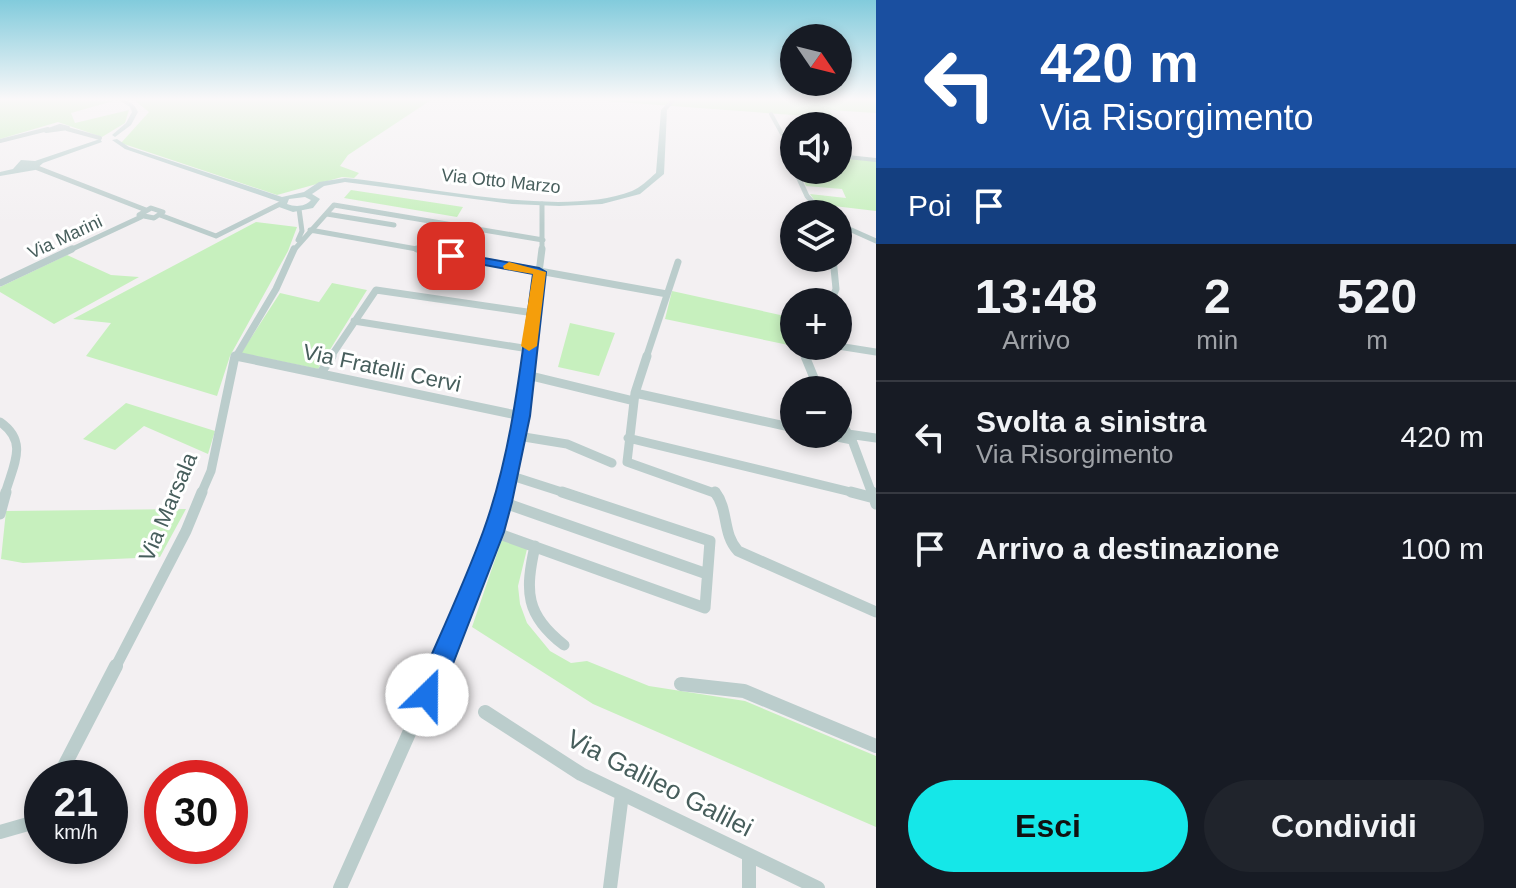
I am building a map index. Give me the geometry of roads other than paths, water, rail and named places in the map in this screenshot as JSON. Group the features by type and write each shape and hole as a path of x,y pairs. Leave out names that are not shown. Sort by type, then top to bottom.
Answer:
{"street":[{"path":"37,164 96,141"},
{"path":"119,141 127,148 282,201 288,208 299,209 316,201 306,194"},
{"name":"Via Otto Marzo","path":"282,201 306,194 322,184 356,180 542,204 604,201 635,193 651,184 661,170 662,141"},
{"path":"852,157 876,160"},
{"path":"0,174 17,169 24,162 37,164 146,210 161,209 163,212 160,215"},
{"path":"146,210 139,215 141,217 160,215 216,236 273,210 282,201"},
{"path":"340,888 418,716 494,532 518,436 527,375 543,240 542,204"},
{"name":"Via Marsala","path":"67,760 186,531 206,483 235,356 276,289 302,231 299,209"},
{"path":"330,209 543,240"},
{"path":"330,209 394,225"},
{"name":"Via Marsala","path":"295,246 330,209"},
{"name":"Via Marini","path":"0,283 141,217"},
{"path":"310,230 667,294"},
{"path":"852,230 876,241"},
{"path":"678,262 635,397 626,457 632,465 708,489 721,497 728,540 738,551 876,612"},
{"path":"321,373 371,294 380,289 534,313"},
{"path":"354,321 529,349"},
{"path":"852,348 876,352"},
{"name":"Via Fratelli Cervi","path":"235,356 521,416"},
{"path":"527,375 780,425"},
{"path":"0,422 14,432 18,445 0,514"},
{"path":"518,436 567,444 612,463"},
{"path":"852,437 876,438"},
{"path":"628,438 875,501"},
{"path":"852,442 875,501"},
{"path":"494,532 705,608 710,541 509,475"},
{"path":"502,502 707,574"},
{"path":"535,546 527,582 529,601 535,618 548,634 564,645"},
{"path":"681,684 744,691 876,746"},
{"name":"Via Galileo Galilei","path":"485,712 581,774 818,888"},
{"path":"610,888 622,794"},
{"path":"0,832 24,825"},
{"path":"749,855 749,888"}]}
